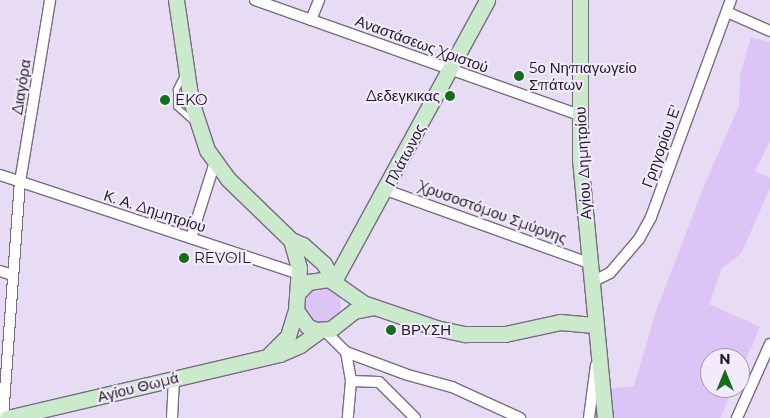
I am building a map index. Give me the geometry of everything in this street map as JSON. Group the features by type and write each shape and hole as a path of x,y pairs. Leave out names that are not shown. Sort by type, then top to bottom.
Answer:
{"street":[{"name":"Διαγόρα","path":"2,418 20,182 50,0"},
{"path":"176,0 198,124 215,162 228,179 293,247 300,274 296,310 288,336 269,355"},
{"name":"Αναστάσεως Χριστού","path":"254,0 580,116"},
{"path":"311,20 319,0"},
{"name":"Πλάτωνος","path":"331,278 386,190 488,0"},
{"name":"Αγίου Δημητρίου","path":"580,0 580,116 594,325 605,418"},
{"name":"Γρηγορίου Ε'","path":"592,282 610,273 639,239 651,217 731,0"},
{"path":"727,12 770,31"},
{"path":"190,238 215,162"},
{"name":"Κ. Α. Δημητρίου","path":"0,175 300,274"},
{"name":"Χρυσοστόμου Σμύρνης","path":"386,190 589,262"},
{"path":"293,247 303,245 331,278 348,303 337,340"},
{"path":"0,271 12,275"},
{"path":"297,294 308,282 331,278"},
{"path":"331,278 352,297 374,307 436,328 472,335 505,334 560,322 594,325"},
{"path":"322,330 342,321 354,312 374,307"},
{"path":"296,310 304,323 322,330 337,340 346,352 351,380 348,418"},
{"name":"Αγίου Θωμά","path":"7,418 290,350 322,330"},
{"path":"737,418 770,344"},
{"path":"346,352 388,368 452,388 520,418"},
{"path":"588,418 597,355"},
{"path":"379,382 388,368"},
{"path":"172,418 174,378"},
{"path":"351,380 379,382 415,418"}],"shaded area":[{"path":"751,37 770,42 770,141 755,171 770,178 770,188 741,254 722,268 709,304 760,327 750,350 700,348 700,398 729,398 720,418 613,418 608,389 634,386 655,314 704,186 739,106 740,75"},
{"path":"322,286 335,292 341,305 335,318 322,324 309,318 303,305 309,292"}],"place":[{"name":"5ο Νηπιαγωγείο Σπάτων","path":"519,76"},
{"name":"Δεδεγκικας","path":"450,96"},
{"name":"EKO","path":"165,100"},
{"name":"REVOIL","path":"184,258"},
{"name":"ΒΡΥΣΗ","path":"391,330"}]}
